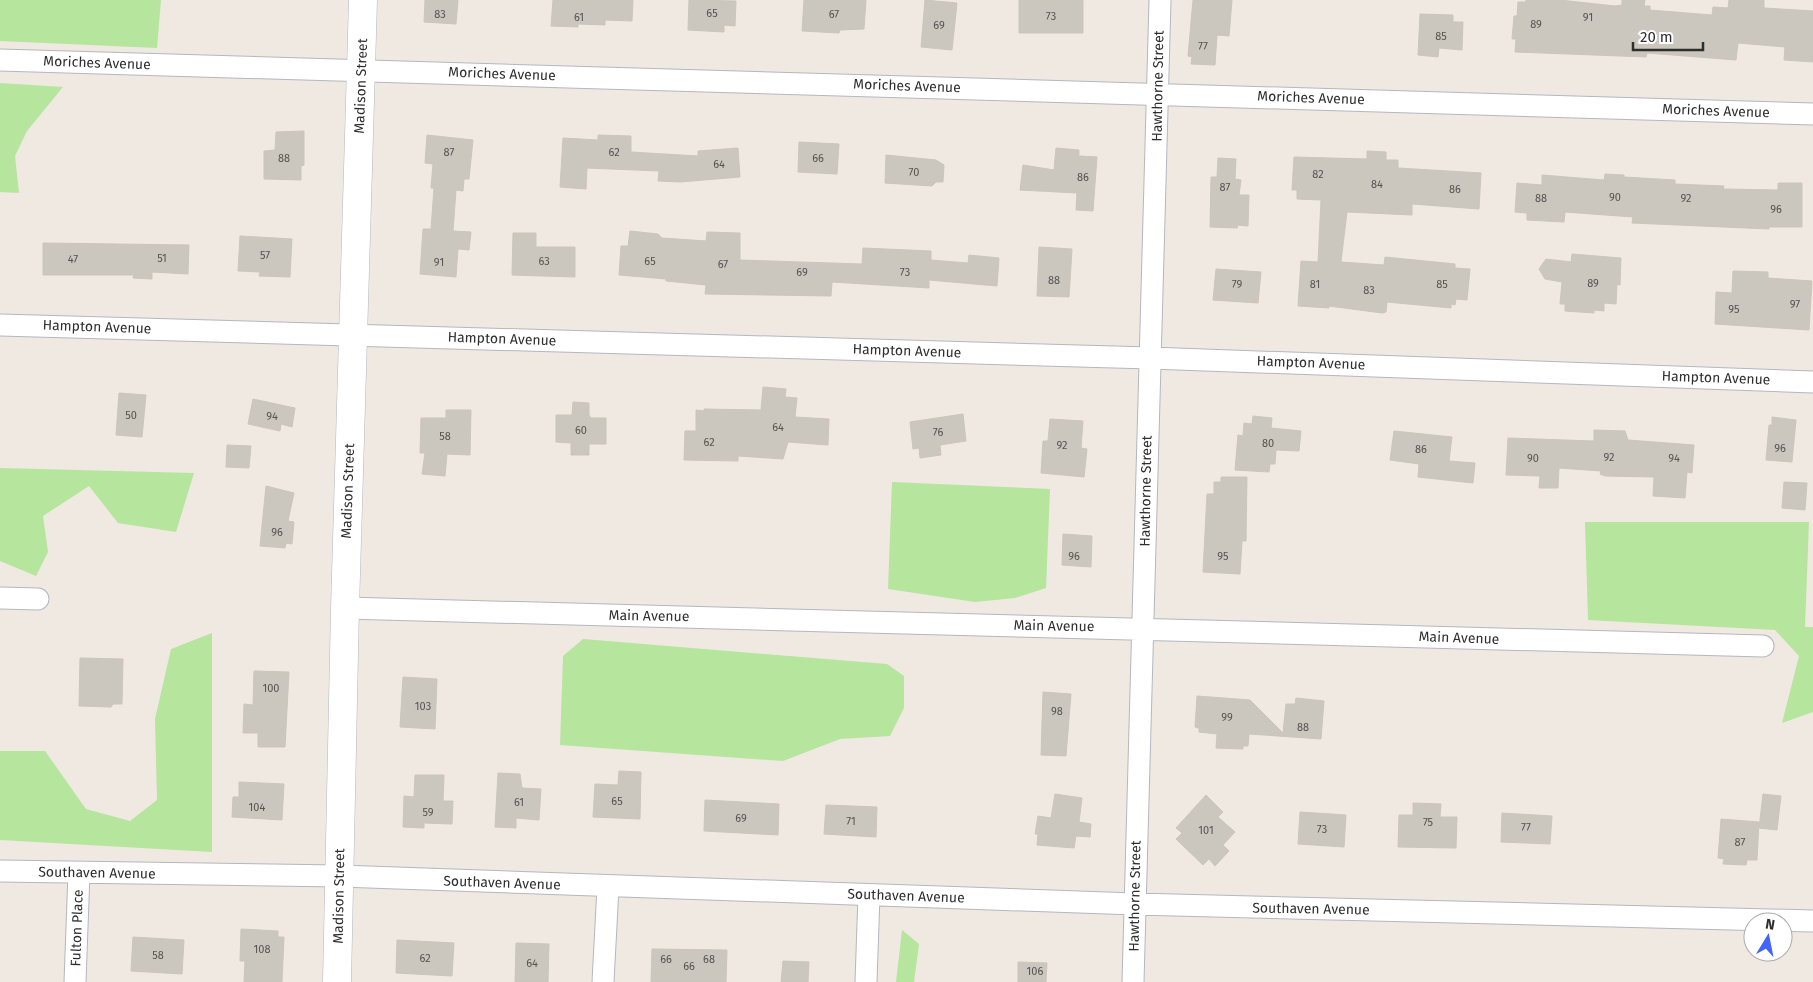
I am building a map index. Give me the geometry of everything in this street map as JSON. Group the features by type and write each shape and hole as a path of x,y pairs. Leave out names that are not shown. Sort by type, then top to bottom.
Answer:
{"street":[{"name":"Madison Street","path":"337,982 345,608 363,0"},
{"name":"Hawthorne Street","path":"1133,982 1160,0"},
{"name":"Moriches Avenue","path":"0,60 1813,114"},
{"name":"Hampton Avenue","path":"0,325 1150,358 1813,382"},
{"path":"0,598 38,599"},
{"name":"Main Avenue","path":"345,608 1763,646"},
{"name":"Southaven Avenue","path":"0,871 340,876 608,887 1135,904 1813,921"},
{"name":"Fulton Place","path":"75,982 79,873"},
{"path":"603,982 608,887"},
{"path":"866,982 868,895"}],"green space":[{"path":"0,0 161,0 157,48 0,41"},
{"path":"0,83 63,87 27,131 15,156 19,193 0,192"},
{"path":"0,468 194,473 176,532 118,523 89,486 43,516 48,552 36,576 0,561"},
{"path":"892,482 1050,489 1046,588 1015,598 975,602 888,589"},
{"path":"1585,522 1809,522 1805,627 1813,627 1813,712 1782,723 1799,656 1775,630 1588,620"},
{"path":"212,633 212,852 0,840 0,751 45,751 86,809 130,821 157,800 155,719 171,649"},
{"path":"583,639 887,664 904,676 904,708 890,736 840,739 783,761 560,745 563,656"},
{"path":"902,930 919,944 914,982 896,982"}],"building":[{"path":"425,0 458,0 456,24 424,22"},
{"path":"553,0 633,0 632,21 605,20 605,25 578,24 578,27 551,26"},
{"path":"689,0 736,1 735,26 724,25 724,32 688,30"},
{"path":"804,0 866,0 864,29 840,30 839,33 802,31"},
{"path":"925,0 957,3 952,50 921,47"},
{"path":"1019,0 1083,0 1083,33 1019,33"},
{"path":"1193,0 1232,0 1229,36 1217,35 1215,65 1191,64 1192,57 1188,56"},
{"path":"1526,0 1560,0 1615,6 1622,5 1622,0 1645,0 1644,6 1650,6 1650,10 1712,15 1713,7 1728,8 1729,0 1764,0 1764,8 1813,11 1813,62 1784,60 1785,47 1738,43 1736,60 1647,53 1646,57 1515,52 1516,39 1512,39 1514,16 1517,16 1518,2 1526,2"},
{"path":"1420,14 1453,15 1453,22 1463,22 1462,50 1439,48 1438,57 1418,55"},
{"path":"304,131 304,165 301,166 301,180 264,179 264,151 275,150 276,132"},
{"path":"427,135 473,140 469,179 464,179 463,191 456,190 453,231 471,232 469,250 458,249 456,277 420,274 423,229 431,229 434,188 431,188 433,164 425,163"},
{"path":"598,135 631,136 631,152 698,156 698,151 738,148 740,177 680,182 658,181 659,171 587,168 586,189 560,187 563,138 598,140"},
{"path":"799,142 839,144 837,174 798,172"},
{"path":"1056,148 1079,150 1079,159 1080,156 1097,157 1093,211 1076,210 1077,193 1020,190 1023,165 1054,170"},
{"path":"1367,151 1386,152 1386,160 1398,160 1398,168 1481,173 1479,209 1412,204 1412,215 1347,212 1341,262 1384,265 1385,257 1455,264 1455,268 1470,269 1467,300 1456,299 1455,305 1451,304 1451,308 1387,302 1386,312 1382,313 1329,306 1329,308 1298,306 1301,261 1318,262 1321,200 1297,199 1297,190 1292,190 1294,157 1367,159"},
{"path":"886,155 936,160 944,165 943,182 936,182 932,186 885,183"},
{"path":"1218,158 1236,159 1235,179 1241,180 1239,195 1249,195 1248,226 1238,225 1237,228 1210,227 1211,177 1217,177"},
{"path":"1605,174 1675,180 1675,184 1724,186 1723,189 1778,190 1778,183 1802,183 1802,227 1769,227 1769,229 1632,223 1633,217 1565,212 1564,222 1527,220 1527,213 1515,212 1517,183 1542,185 1542,175 1604,180"},
{"path":"630,231 658,234 662,238 706,241 707,232 740,233 740,260 862,264 863,248 931,251 931,260 968,263 969,255 999,258 997,286 929,280 929,288 832,282 831,296 705,294 706,285 619,275 621,246 628,246"},
{"path":"513,233 536,233 536,247 575,247 575,277 512,275"},
{"path":"240,236 292,239 290,277 259,276 260,272 238,271"},
{"path":"43,243 189,245 188,274 152,272 152,279 133,278 134,275 43,275"},
{"path":"1039,247 1072,249 1069,297 1037,296"},
{"path":"1572,254 1621,258 1620,285 1617,284 1616,304 1604,303 1604,311 1594,310 1594,313 1565,311 1565,304 1560,304 1562,282 1545,279 1539,269 1546,259 1571,262"},
{"path":"1216,269 1261,272 1258,303 1213,300"},
{"path":"1733,271 1768,272 1768,278 1812,281 1809,330 1715,324 1716,292 1732,293"},
{"path":"763,387 786,389 785,397 797,398 795,417 829,419 828,445 788,442 783,459 738,456 738,461 684,460 685,431 696,431 696,410 761,410"},
{"path":"119,393 146,395 142,437 116,435"},
{"path":"253,399 295,408 292,427 281,424 280,431 248,424"},
{"path":"573,402 589,403 589,415 591,418 606,418 606,444 589,444 589,455 571,455 571,443 556,442 556,415 572,415"},
{"path":"446,410 471,410 470,455 447,454 445,476 422,474 425,453 420,453 421,418 446,418"},
{"path":"963,414 966,441 940,445 941,455 920,458 919,448 913,449 910,422"},
{"path":"1253,416 1272,418 1271,428 1301,431 1299,451 1276,450 1275,464 1270,464 1269,472 1235,470 1238,435 1243,436 1244,423 1252,424"},
{"path":"1772,417 1796,420 1792,462 1766,460 1769,425 1772,425"},
{"path":"1050,419 1083,421 1081,448 1087,449 1084,477 1041,473 1043,441 1048,441"},
{"path":"1594,430 1625,431 1628,440 1694,445 1692,473 1687,472 1685,498 1653,496 1654,477 1605,476 1600,474 1601,471 1559,468 1558,488 1539,488 1540,476 1506,475 1508,438 1594,441"},
{"path":"1394,431 1452,437 1449,461 1475,463 1473,483 1418,477 1419,464 1390,460"},
{"path":"227,445 251,446 249,468 226,467"},
{"path":"1221,477 1247,477 1246,541 1242,541 1240,574 1203,572 1207,494 1214,494 1214,482 1221,482"},
{"path":"1784,482 1807,483 1805,510 1782,508"},
{"path":"266,486 294,493 288,521 294,522 292,544 286,543 285,548 260,546"},
{"path":"1063,534 1092,536 1091,567 1062,565"},
{"path":"80,658 123,659 122,704 113,704 111,707 79,706"},
{"path":"254,671 289,672 285,747 258,747 258,733 243,733 244,704 253,705"},
{"path":"403,677 437,679 435,729 400,727"},
{"path":"1043,692 1071,694 1066,756 1041,755"},
{"path":"1197,696 1250,700 1283,733 1286,704 1295,704 1296,698 1324,701 1321,739 1249,734 1248,746 1243,746 1243,749 1216,748 1217,734 1199,732 1199,728 1195,727"},
{"path":"619,771 641,772 640,819 593,817 595,784 618,785"},
{"path":"498,773 520,774 522,788 541,789 539,820 516,818 516,828 495,827"},
{"path":"415,775 444,775 443,801 453,801 452,824 424,823 424,828 403,827 404,796 414,797"},
{"path":"239,782 284,784 282,820 232,817 233,797 239,797"},
{"path":"1055,794 1082,798 1079,822 1091,824 1090,837 1076,836 1074,848 1037,845 1038,834 1035,834 1038,816 1051,818"},
{"path":"1763,794 1781,796 1777,830 1759,828"},
{"path":"1206,795 1223,812 1218,817 1235,832 1223,845 1229,851 1215,866 1209,859 1203,865 1176,839 1182,833 1176,828"},
{"path":"705,800 779,804 778,835 704,831"},
{"path":"1413,803 1441,804 1440,817 1457,817 1456,848 1398,847 1399,815 1413,815"},
{"path":"826,805 877,807 876,837 824,834"},
{"path":"1300,812 1346,815 1344,847 1298,844"},
{"path":"1502,813 1552,816 1550,844 1501,842"},
{"path":"1721,819 1759,822 1757,860 1747,860 1746,865 1723,864 1724,859 1718,858"},
{"path":"241,929 278,931 278,937 284,937 282,982 244,982 245,961 240,961"},
{"path":"133,937 184,940 182,974 131,971"},
{"path":"397,940 454,943 452,976 396,973"},
{"path":"516,943 549,944 548,982 515,982"},
{"path":"652,949 727,950 726,982 651,982"},
{"path":"783,961 809,962 808,982 781,982"},
{"path":"1018,962 1047,963 1046,982 1018,982"}]}
